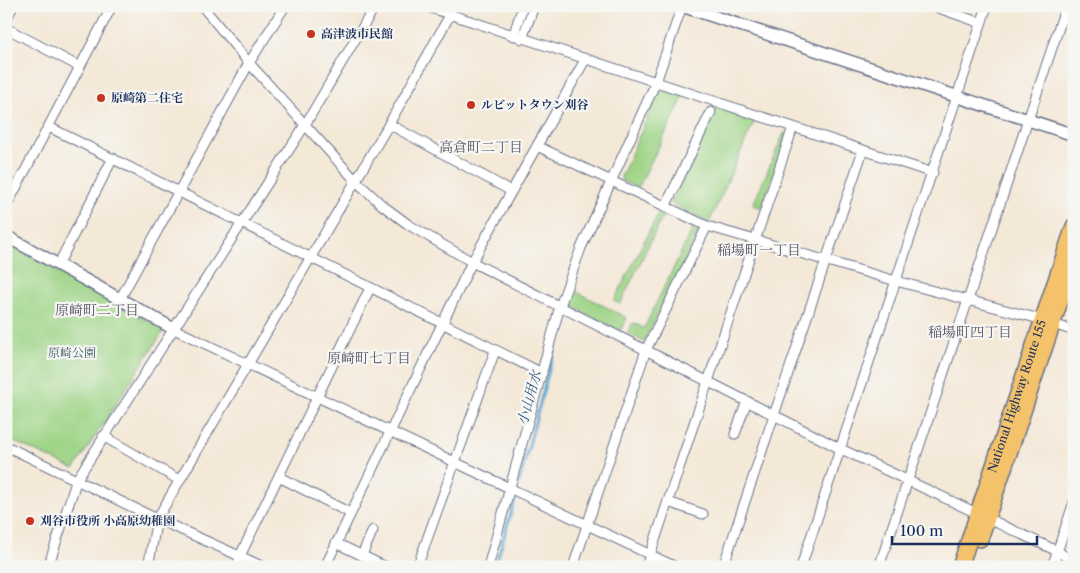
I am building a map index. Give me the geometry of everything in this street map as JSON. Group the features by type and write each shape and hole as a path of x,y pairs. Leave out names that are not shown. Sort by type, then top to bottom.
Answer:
{"highway":[{"name":"National Highway Route 155","path":"960,567 982,515 1047,322 1074,226"},
{"name":"National Highway Route 155","path":"1047,322 1074,260"},
{"name":"National Highway Route 155","path":"971,567 982,515"}],"street":[{"path":"6,20 13,6"},
{"path":"6,207 112,6"},
{"path":"202,6 249,63 354,180 382,205 410,225 472,262 774,415 1057,551 1074,562"},
{"path":"120,299 249,63 285,6"},
{"path":"72,567 48,566 77,479 305,125 375,6"},
{"path":"425,6 517,38 933,172"},
{"path":"517,38 523,6"},
{"path":"517,38 534,6"},
{"path":"488,567 560,306 581,248 656,82 682,6 1074,135"},
{"path":"933,6 981,23"},
{"path":"801,567 987,6"},
{"path":"879,567 1066,6"},
{"path":"148,567 157,519 354,180 389,124 450,15"},
{"path":"6,28 80,67"},
{"path":"325,567 472,262 585,60"},
{"path":"666,205 711,112"},
{"path":"389,124 511,191"},
{"path":"49,126 542,373"},
{"path":"646,567 793,127"},
{"path":"537,146 613,180 707,226 1074,330"},
{"path":"723,567 863,150"},
{"path":"58,265 113,158"},
{"path":"573,567 646,350 707,226"},
{"path":"6,236 174,329 676,567"},
{"path":"237,567 240,556 316,396 370,288"},
{"path":"417,567 495,351"},
{"path":"735,434 747,401"},
{"path":"103,436 179,480"},
{"path":"6,446 157,519 264,567"},
{"path":"279,477 350,513"},
{"path":"668,502 702,514"},
{"path":"1052,567 1074,502"},
{"path":"362,555 373,530"},
{"path":"336,543 386,567"}],"green space":[{"path":"664,89 684,96 638,188 622,181 621,177 659,91"},
{"path":"717,107 755,120 709,223 671,203"},
{"path":"784,133 787,134 762,208 753,205"},
{"path":"659,212 664,214 620,304 614,301"},
{"path":"694,226 700,229 644,342 627,333 633,323 644,328"},
{"name":"原崎公園","path":"6,243 164,330 74,469 6,438"},
{"path":"575,291 627,318 620,331 569,304"}],"waterway":[{"name":"小山用水","path":"519,483 562,320"},
{"name":"小山用水","path":"495,567 515,499"}],"place":[{"name":"高津波市民館","path":"311,34"},
{"name":"原崎第二住宅","path":"101,98"},
{"name":"ルビットタウン刈谷","path":"471,105"},
{"name":"刈谷市役所 小高原幼稚園","path":"30,521"}],"district":[{"name":"高倉町二丁目","path":"481,147"},
{"name":"稲場町一丁目","path":"759,250"},
{"name":"原崎町二丁目","path":"97,310"},
{"name":"稲場町四丁目","path":"970,332"},
{"name":"原崎町七丁目","path":"369,358"}]}
